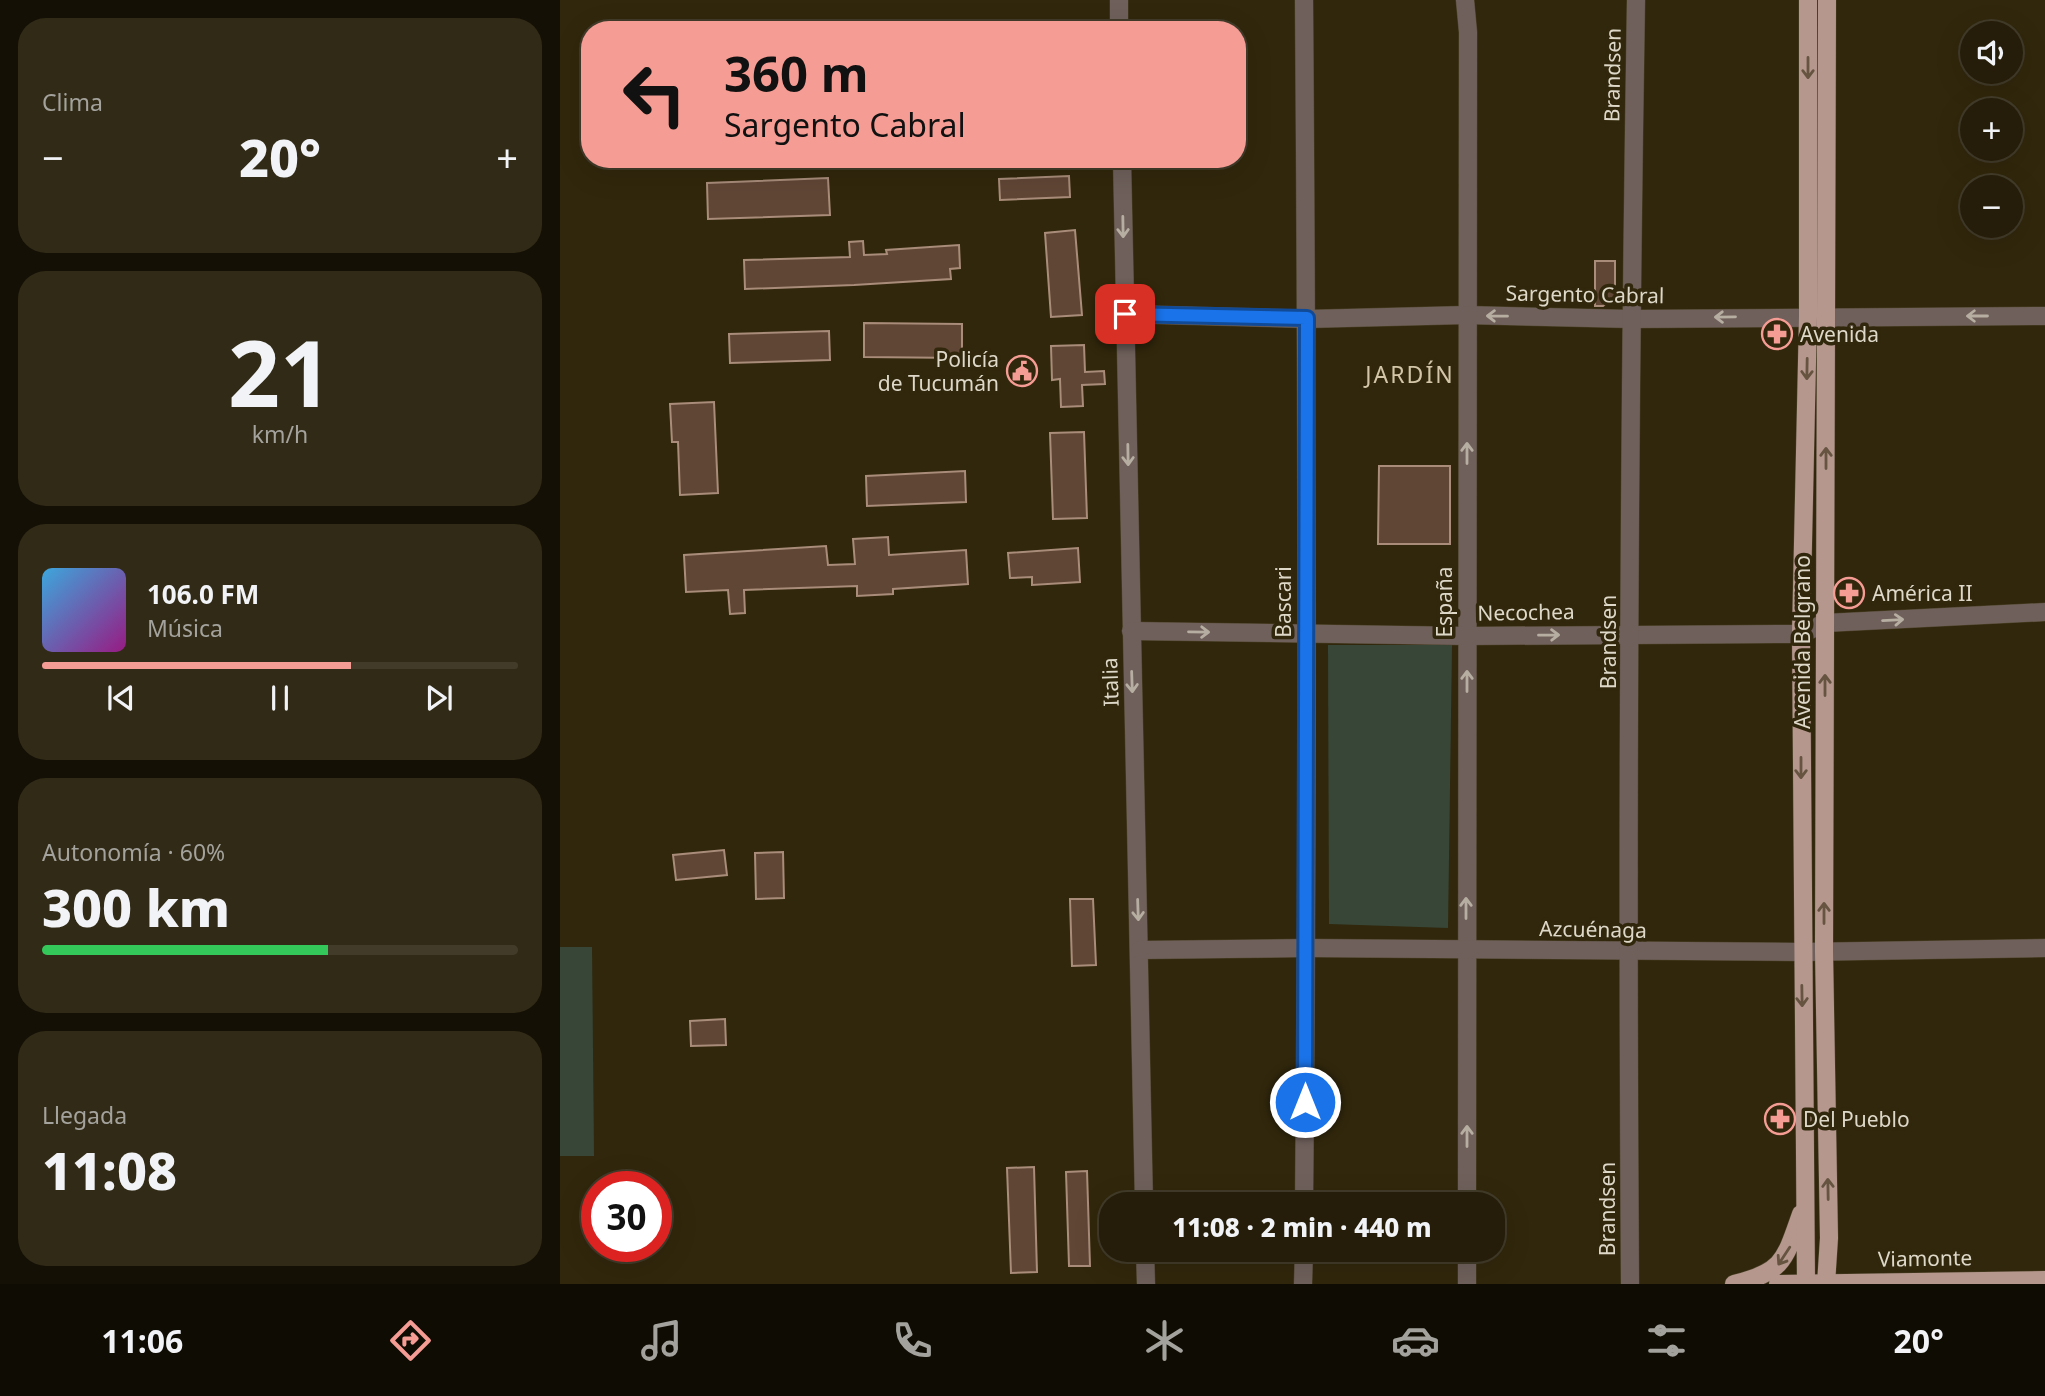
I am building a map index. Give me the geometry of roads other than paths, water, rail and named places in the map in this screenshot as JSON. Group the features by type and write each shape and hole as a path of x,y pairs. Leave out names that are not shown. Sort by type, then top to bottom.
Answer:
{"main road":[{"name":"Avenida Belgrano","path":"1806,1283 1801,634 1808,316 1808,0"},
{"name":"Avenida Belgrano","path":"1826,1283 1829,1238 1824,951 1827,0"},
{"path":"1734,1284 1760,1276 1780,1264 1791,1246 1806,1201"},
{"path":"1829,1238 1838,1265 1854,1282"},
{"name":"Viamonte","path":"1778,1284 2045,1280"}],"street":[{"path":"1119,0 1119,21"},
{"name":"Bascari","path":"1304,0 1307,318 1304,1192"},
{"name":"España","path":"1465,0 1468,32 1467,1192"},
{"name":"Brandsen","path":"1630,1284 1628,952 1631,318 1636,0"},
{"name":"Italia","path":"1122,168 1144,1192"},
{"name":"Sargento Cabral","path":"1125,314 1307,318 1466,315 1631,318 2045,316"},
{"name":"Necochea","path":"1131,631 1467,636 1801,634 1825,623 2045,612"},
{"name":"Azcuénaga","path":"1140,950 1307,948 1802,952 2045,948"},
{"path":"1145,1262 1146,1284"},
{"path":"1303,1284 1304,1262"},
{"path":"1467,1262 1467,1284"}],"place":[{"name":"Avenida","path":"1777,334"},
{"name":"Policía de Tucumán","path":"1022,371"},
{"name":"América II","path":"1849,593"},
{"name":"Del Pueblo","path":"1780,1119"}],"district":[{"name":"JARDÍN","path":"1410,374"}]}
